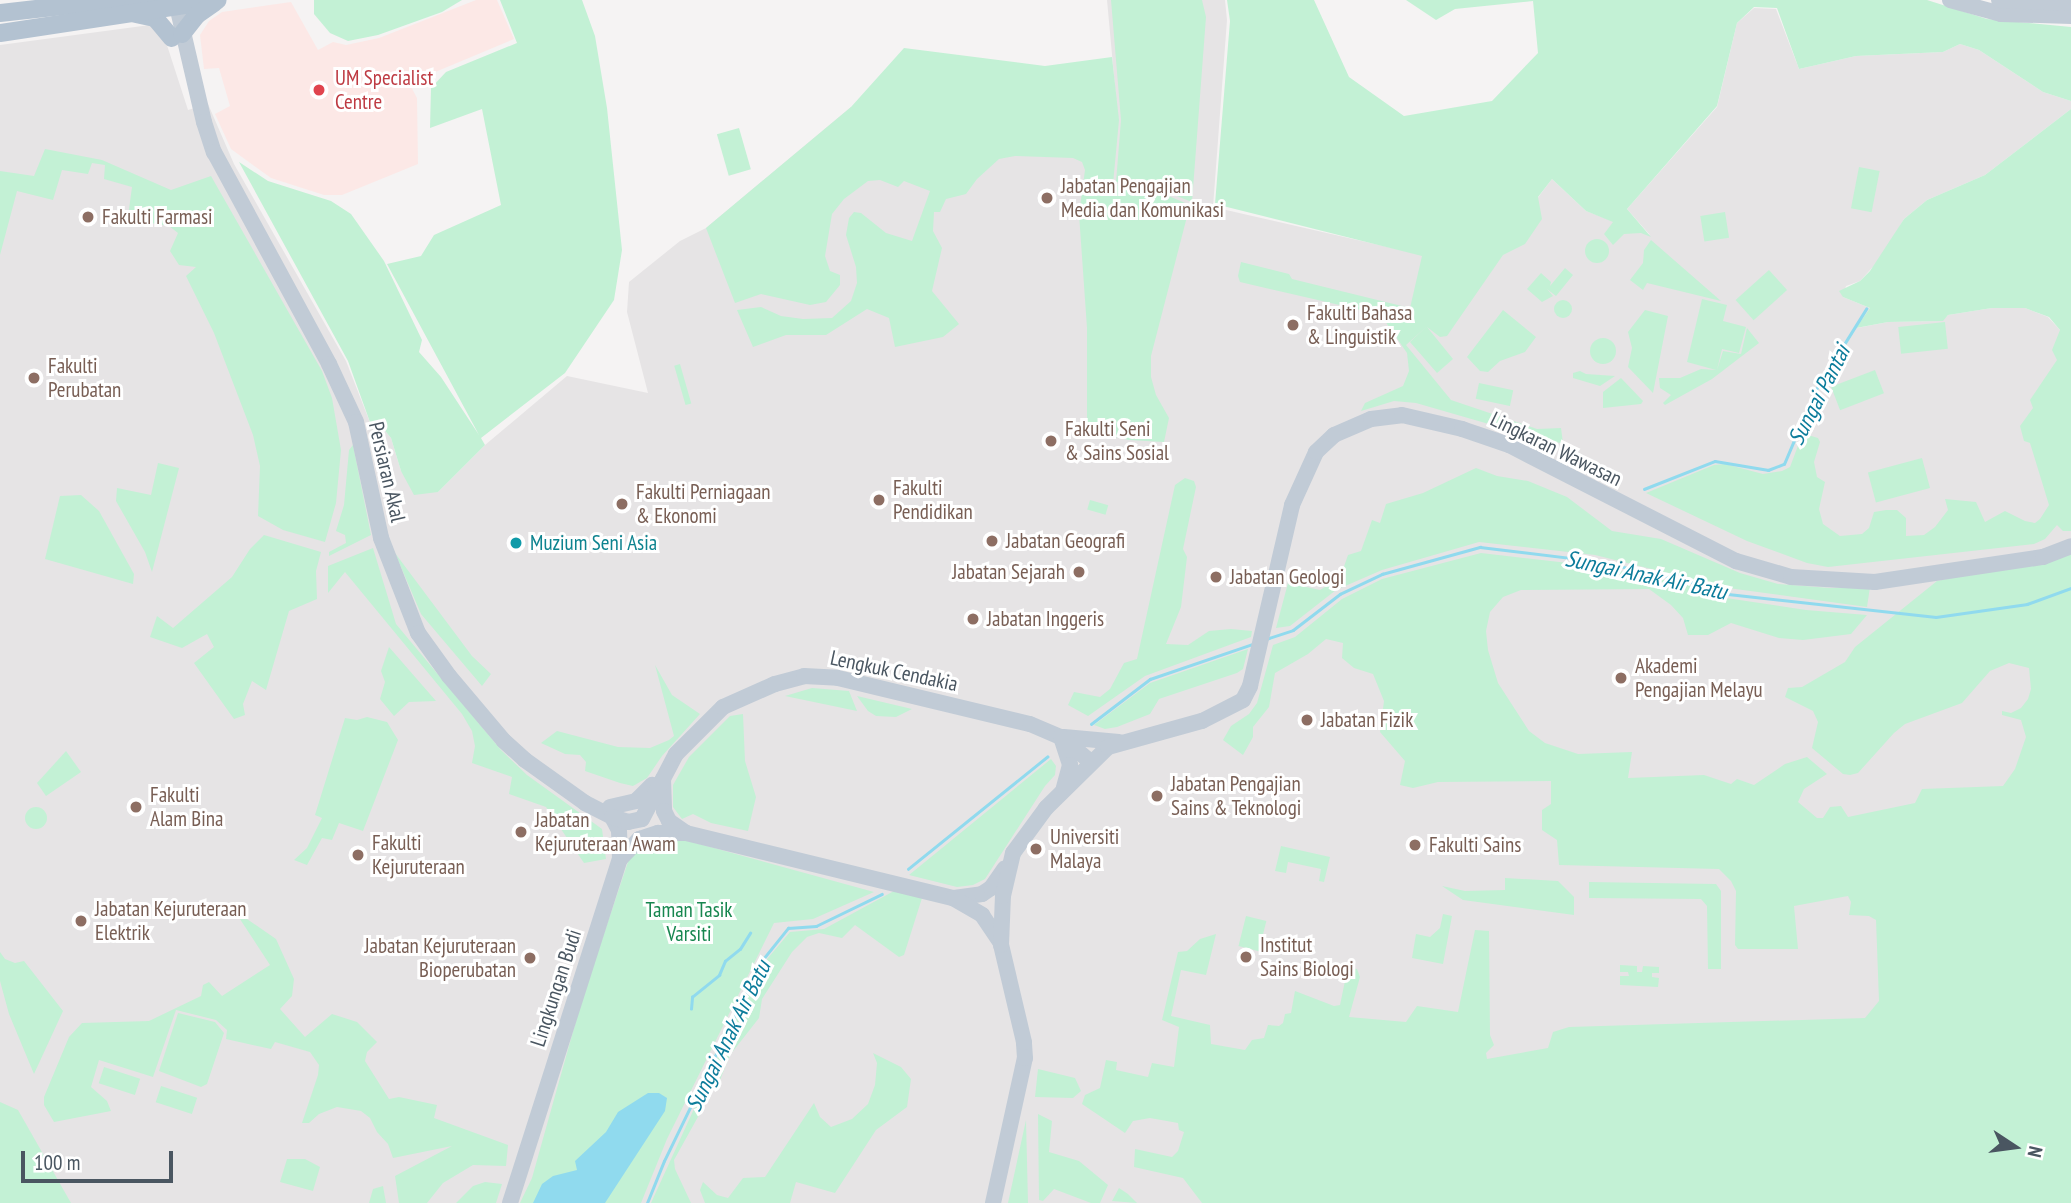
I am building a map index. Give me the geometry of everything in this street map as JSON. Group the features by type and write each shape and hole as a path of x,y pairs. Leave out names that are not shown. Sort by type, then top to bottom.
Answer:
{"main road":[{"path":"0,13 116,0"},
{"path":"0,33 127,7 219,0"},
{"path":"127,7 156,18 177,36 197,15 219,0"}],"street":[{"path":"1950,0 2001,14 2071,16"},
{"path":"1998,0 2071,3"},
{"name":"Persiaran Akal","path":"173,5 192,108 204,122 214,152 329,364 356,422 380,537 418,633 449,676 504,741 525,760 574,794 611,812 642,819"},
{"name":"Lingkaran Wawasan","path":"1091,762 1108,747 1202,721 1238,704 1250,686 1292,505 1309,464 1316,452 1334,435 1386,416 1422,417 1509,445 1714,551 1763,571 1791,577 1875,582 2043,557 2071,546"},
{"name":"Lengkuk Cendakia","path":"642,819 665,770 692,735 723,707 775,684 804,676 826,676 857,682 1030,724 1061,737 1091,762"},
{"path":"1061,737 1070,765 1064,789"},
{"name":"Lengkuk Cendakia","path":"1061,737 1121,742"},
{"path":"954,898 982,894 990,888 1046,808 1091,762"},
{"path":"620,859 619,830 611,812 636,801 665,770"},
{"path":"665,770 662,790 664,811 669,821 686,833"},
{"path":"642,819 686,833 954,898 982,915 1001,944"},
{"path":"620,859 639,839 658,833 686,833"},
{"path":"993,1203 1025,1050 1001,944 1003,895 1013,853"},
{"name":"Lingkungan Budi","path":"510,1203 620,859"}],"shaded area":[{"name":"UM Specialist Centre","path":"476,0 497,0 514,39 409,83 417,98 418,164 342,195 324,195 271,178 231,149 215,114 230,106 219,68 204,69 200,35 209,21 222,12 291,2 318,50 333,42 346,45 379,38"},
{"name":"Universiti Malaya","path":"1107,0 1225,0 1227,20 1213,207 1484,269 1552,179 1586,211 1650,235 1627,209 1717,107 1737,23 1754,8 1776,9 1799,69 1856,56 1943,52 1960,44 1979,50 2043,92 2071,101 2071,109 1985,175 1927,200 1904,219 1881,258 1860,281 1846,286 1843,297 1870,308 1857,328 1888,322 1942,321 1948,315 1992,308 2025,308 2048,317 2071,342 2071,1203 0,1203 0,45 150,25 165,39 188,110 208,104 234,164 346,361 371,425 382,427 391,438 401,471 438,492 485,445 567,376 648,393 627,312 629,282 680,241 706,228 851,107 1118,120"}],"green space":[{"path":"314,0 462,0 442,12 378,35 348,41 330,33 314,14"},
{"path":"500,0 582,0 595,36 607,108 622,250 614,300 565,373 481,438 485,445 438,492 414,495 401,471 391,438 382,427 371,425 348,361 239,162 268,181 331,201 351,214 384,261 422,340 419,352 441,377 479,435 387,264 421,256 434,235 501,205 482,109 430,128 431,88 446,72 517,43"},
{"path":"1111,0 1202,0 1206,17 1192,202 1159,189 1116,182 1121,120"},
{"path":"1227,0 1314,0 1349,77 1404,116 1492,101 1538,53 1533,1 1455,9 1436,20 1406,0 1927,0 1987,19 2071,27 2071,101 2043,92 1979,50 1960,44 1943,52 1856,56 1799,69 1777,8 1754,7 1737,23 1717,106 1627,209 1651,237 1641,233 1624,234 1613,245 1604,234 1613,222 1586,211 1552,179 1538,197 1542,219 1525,244 1503,255 1447,336 1440,337 1427,327 1453,359 1437,373 1410,342 1426,327 1406,345 1451,400 1537,429 1561,428 1563,443 1551,442 1416,403 1394,401 1361,411 1365,403 1403,386 1409,371 1407,353 1385,321 1370,312 1240,282 1238,276 1241,262 1289,274 1292,279 1410,308 1422,256 1215,204 1230,21"},
{"path":"904,48 1045,66 1112,57 1119,120 1113,184 1159,192 1190,205 1151,356 1151,377 1156,395 1169,418 1164,442 1129,440 1087,431 1087,328 1079,214 1085,170 1082,162 1073,158 1015,156 999,159 977,179 966,194 946,199 940,212 934,212 933,231 942,248 932,291 959,324 943,337 895,347 889,318 867,309 826,335 786,335 753,347 737,310 761,307 781,316 803,319 832,318 851,301 857,283 856,267 846,235 849,218 854,212 861,213 886,233 912,241 930,191 904,181 898,187 880,180 868,181 844,199 832,214 825,256 830,271 840,275 840,285 826,302 810,305 761,294 735,303 706,228 851,107"},
{"path":"2071,109 2071,531 2063,531 2057,525 2045,539 2034,544 1828,567 1807,563 1747,541 1646,493 1714,465 1725,464 1763,474 1782,471 1790,467 1802,435 1808,435 1818,438 1820,442 1814,462 1817,477 1825,482 1819,509 1823,524 1840,536 1862,534 1869,528 1874,512 1886,510 1897,510 1906,518 1906,536 1924,535 1935,527 1948,510 1945,499 1976,502 1985,522 2005,511 2025,521 2035,523 2040,519 2049,505 2030,443 2024,441 2020,426 2033,408 2030,400 2057,360 2052,350 2060,330 2049,317 2025,308 1992,308 1948,315 1943,321 1888,322 1856,328 1870,308 1843,297 1839,291 1860,281 1870,271 1904,219 1927,200 1985,175"},
{"path":"739,128 751,169 729,176 717,134"},
{"path":"45,149 102,160 171,190 211,176 322,371 332,398 341,450 336,503 325,542 283,530 258,516 260,466 253,435 214,333 186,276 196,267 179,265 170,251 178,233 169,226 151,223 127,224 132,187 104,179 105,165 92,163 88,174 62,170 53,200 17,191 0,255 0,171 34,176"},
{"path":"1859,167 1880,171 1872,212 1851,208"},
{"path":"1725,212 1729,238 1704,242 1700,216"},
{"path":"1597,239 1606,242 1609,251 1606,260 1597,263 1588,260 1585,251 1588,242"},
{"path":"1651,240 1721,301 1647,283 1643,290 1630,280 1643,263 1644,250"},
{"path":"1565,268 1573,275 1556,296 1547,289 1553,296 1542,302 1527,289 1541,273 1551,282 1550,286"},
{"path":"1769,270 1787,290 1754,320 1736,300"},
{"path":"1702,299 1727,305 1723,321 1746,327 1739,353 1722,349 1717,370 1723,351 1741,354 1747,328 1759,343 1712,379 1665,405 1663,403 1671,395 1660,388 1659,378 1680,378 1701,369 1716,370 1687,362"},
{"path":"1559,300 1567,300 1572,309 1570,316 1559,318 1554,313 1554,305"},
{"path":"1503,310 1536,337 1525,352 1500,361 1488,372 1480,371 1467,357"},
{"path":"1645,310 1668,316 1653,393 1628,367 1632,348 1628,332"},
{"path":"1945,322 1948,349 1901,354 1898,327"},
{"path":"1603,338 1612,342 1616,351 1612,360 1603,364 1594,360 1590,351 1594,342"},
{"path":"680,364 691,403 686,405 674,366"},
{"path":"1875,370 1884,393 1840,410 1831,387"},
{"path":"1580,371 1586,374 1615,376 1600,386 1573,378 1573,373"},
{"path":"1621,378 1643,401 1641,404 1603,408 1603,392"},
{"path":"1479,383 1513,390 1510,406 1476,399"},
{"path":"353,445 371,535 329,556 329,552 346,543 345,535 336,531 344,505 349,450"},
{"path":"1922,458 1930,488 1876,502 1868,472"},
{"path":"158,463 179,468 152,572 145,552 116,501 117,488 151,495"},
{"path":"1476,468 1497,476 1528,481 1567,497 1612,531 1661,539 1740,573 1778,584 1830,588 1870,587 1867,607 1728,588 1595,555 1479,542 1382,570 1336,590 1290,626 1276,628 1288,583 1320,590 1340,578 1348,555 1361,551 1372,520 1380,523 1386,504 1423,493"},
{"path":"1185,478 1194,481 1196,487 1183,549 1187,557 1181,607 1166,644 1188,645 1209,631 1231,629 1252,631 1251,637 1145,676 1088,716 1068,705 1074,692 1100,697 1110,689 1124,663 1137,659 1175,485"},
{"path":"81,495 99,511 134,574 133,584 45,559 60,496"},
{"path":"1090,500 1108,505 1106,515 1087,510"},
{"path":"264,535 321,552 316,571 317,599 289,611 266,690 252,681 243,704 245,715 234,719 194,663 214,647 207,634 182,648 150,637 157,616 173,628 232,577 250,549"},
{"path":"373,548 396,624 501,750 527,775 602,829 606,859 584,863 546,807 509,794 512,777 472,763 475,746 472,731 462,714 345,572 328,593 328,566"},
{"path":"2071,552 2071,1203 1202,1203 1183,1178 1134,1167 1135,1149 1172,1157 1178,1151 1184,1132 1179,1130 1178,1123 1150,1118 1133,1121 1125,1133 1082,1104 1085,1095 1100,1088 1106,1060 1117,1062 1116,1070 1148,1077 1152,1063 1174,1067 1179,1027 1162,1020 1178,952 1187,951 1200,939 1216,934 1206,975 1181,970 1171,1016 1210,1025 1211,1044 1245,1050 1252,1040 1264,1038 1268,1025 1279,1026 1283,1023 1285,1014 1291,1013 1295,991 1334,1006 1340,1005 1345,981 1327,973 1330,964 1357,969 1360,977 1349,1017 1406,1022 1417,1006 1458,1012 1475,930 1489,931 1490,1035 1494,1045 1486,1053 1487,1059 1548,1048 1553,1032 1569,1027 1865,1018 1879,1001 1876,920 1869,916 1849,915 1851,902 1848,896 1794,906 1798,949 1738,949 1735,945 1736,891 1731,881 1719,869 1559,865 1557,840 1542,830 1542,810 1551,804 1551,781 1438,782 1413,788 1400,785 1405,761 1380,732 1384,701 1373,674 1354,668 1342,658 1343,643 1326,639 1308,654 1275,673 1269,707 1253,727 1253,737 1243,755 1223,740 1231,726 1249,714 1257,703 1273,645 1295,637 1342,599 1382,579 1481,553 1595,566 1688,585 1726,598 1806,610 1867,615 1851,634 1803,640 1779,638 1731,623 1708,635 1688,635 1683,618 1671,605 1649,589 1521,590 1503,597 1490,612 1486,631 1488,650 1498,683 1529,731 1545,743 1578,754 1632,752 1628,778 1704,775 1731,784 1737,779 1754,785 1785,764 1807,757 1827,774 1804,789 1798,802 1817,818 1823,818 1830,807 1841,806 1848,817 1915,803 1922,789 2003,786 2015,769 2026,737 2021,720 2002,715 2002,711 2011,713 2021,708 2028,699 2031,689 2029,668 2009,663 1990,671 1962,703 1905,724 1858,773 1850,775 1843,774 1812,748 1818,722 1813,711 1785,697 1788,688 1802,687 1845,662 1855,647 1937,581"},
{"path":"395,553 472,656 491,674 482,686 421,614"},
{"path":"389,647 436,701 409,702 394,716 380,699 385,682 381,671"},
{"path":"1248,649 1243,669 1237,673 1159,699 1150,714 1117,727 1105,729 1094,725 1150,683"},
{"path":"655,665 672,695 700,714 662,756 647,778 633,786 620,783 585,771 586,762 580,755 565,754 541,743 557,731 618,747 650,748 669,740 674,736"},
{"path":"812,688 849,691 857,711 785,696"},
{"path":"857,696 912,709 896,717 876,716 868,711"},
{"path":"743,714 745,761 756,797 748,831 711,823 693,814 682,819 673,807 673,785 689,757 730,716"},
{"path":"367,717 387,722 398,740 363,831 339,823 332,840 322,838 307,865 294,860 307,848 322,818 315,815 345,718 357,720"},
{"path":"66,751 81,772 46,796 37,783"},
{"path":"1051,759 1056,766 1055,775 1045,786 985,879 973,885 957,887 909,875"},
{"path":"36,807 44,810 47,818 44,826 36,829 28,826 25,818 28,810"},
{"name":"Taman Tasik Varsiti","path":"660,840 685,840 874,892 813,919 774,923 667,1139 641,1203 520,1203 532,1178 583,996 631,853"},
{"path":"1281,846 1330,857 1324,882 1319,881 1321,869 1288,862 1286,873 1275,871"},
{"path":"1505,878 1558,881 1574,897 1574,915 1463,900 1442,886 1465,891 1505,890"},
{"path":"1589,882 1716,884 1721,891 1721,969 1708,969 1707,906 1701,899 1589,898"},
{"path":"894,891 922,898 904,955 899,957 855,925 842,938 819,933 807,937 792,952 762,999 759,1018 730,1055 720,1080 714,1086 706,1081 762,965 790,932 824,929"},
{"path":"234,910 276,939 294,979 292,996 280,1009 305,1037 332,1014 357,1022 377,1042 367,1052 365,1061 389,1099 399,1097 437,1105 434,1118 508,1145 506,1166 473,1165 443,1183 427,1203 399,1203 395,1176 452,1146 393,1158 388,1144 377,1132 370,1118 361,1111 337,1107 319,1114 309,1123 302,1123 318,1075 319,1065 310,1052 275,1042 271,1049 226,1039 227,1030 216,1020 176,1010 153,1077 99,1060 91,1087 107,1101 111,1111 54,1122 44,1105 44,1097 69,1037 82,1023 149,1021 201,996 203,985 209,982 222,996 270,965"},
{"path":"1443,914 1452,916 1443,964 1412,958 1416,934 1430,937 1440,928"},
{"path":"1246,916 1266,921 1259,951 1239,946"},
{"path":"0,952 5,959 15,963 24,961 63,1011 34,1074 9,1014 0,981"},
{"path":"1620,965 1637,966 1637,972 1642,972 1643,966 1659,967 1659,973 1652,973 1652,977 1659,978 1658,987 1620,985 1620,976 1629,976 1628,972 1620,972"},
{"path":"178,1013 215,1022 224,1033 207,1084 201,1087 159,1071"},
{"path":"873,1053 901,1067 911,1079 907,1107 876,1130 835,1193 796,1182 790,1203 705,1203 700,1190 703,1182 717,1195 728,1198 743,1178 765,1177 814,1103 820,1117 831,1127 852,1119 868,1104 875,1085 877,1063"},
{"path":"104,1067 140,1079 135,1095 99,1083"},
{"path":"1038,1069 1075,1078 1081,1091 1073,1098 1035,1097"},
{"path":"161,1086 197,1098 192,1114 156,1102"},
{"path":"704,1087 710,1093 709,1097 674,1160 675,1169 691,1203 651,1203"},
{"path":"0,1102 18,1110 71,1203 0,1203"},
{"path":"1038,1114 1052,1121 1049,1152 1079,1161 1108,1185 1100,1203 1091,1203 1054,1189 1043,1201 1039,1200"},
{"path":"1026,1120 1028,1203 1008,1203"},
{"path":"287,1159 305,1159 320,1167 313,1191 280,1182"},
{"path":"485,1182 502,1184 496,1203 456,1203 473,1186"},
{"path":"383,1186 386,1203 369,1203 373,1189"},
{"path":"1119,1188 1128,1194 1137,1203 1112,1201"}],"water":[{"path":"648,1093 659,1093 667,1098 665,1111 605,1203 533,1203 542,1184 553,1176 577,1170 575,1161 606,1132 618,1112"}],"waterway":[{"name":"Sungai Pantai","path":"1644,489 1715,461 1768,470 1784,464 1815,391 1866,309"},
{"name":"Sungai Anak Air Batu","path":"1266,639 1293,630 1340,594 1382,574 1480,547 1596,561 1688,581 1728,594 1936,617 2027,604 2071,588"},
{"name":"Sungai Anak Air Batu","path":"1091,724 1150,679 1253,644"},
{"name":"Sungai Anak Air Batu","path":"908,869 1047,757"},
{"name":"Sungai Anak Air Batu","path":"647,1203 664,1161 760,963 788,928 816,926 882,894"},
{"path":"691,1009 692,997 719,975 725,961 740,949 750,933"}],"place":[{"name":"UM Specialist Centre","path":"319,90"},
{"name":"Jabatan Pengajian Media dan Komunikasi","path":"1047,198"},
{"name":"Fakulti Farmasi","path":"88,217"},
{"name":"Fakulti Bahasa & Linguistik","path":"1293,325"},
{"name":"Fakulti Perubatan","path":"34,378"},
{"name":"Fakulti Seni & Sains Sosial","path":"1051,441"},
{"name":"Fakulti Pendidikan","path":"879,500"},
{"name":"Fakulti Perniagaan & Ekonomi","path":"622,504"},
{"name":"Jabatan Geografi","path":"992,541"},
{"name":"Muzium Seni Asia","path":"516,543"},
{"name":"Jabatan Sejarah","path":"1079,572"},
{"name":"Jabatan Geologi","path":"1216,577"},
{"name":"Jabatan Inggeris","path":"973,619"},
{"name":"Akademi Pengajian Melayu","path":"1621,678"},
{"name":"Jabatan Fizik","path":"1307,720"},
{"name":"Jabatan Pengajian Sains & Teknologi","path":"1157,796"},
{"name":"Fakulti Alam Bina","path":"136,807"},
{"name":"Jabatan Kejuruteraan Awam","path":"521,832"},
{"name":"Fakulti Sains","path":"1415,845"},
{"name":"Universiti Malaya","path":"1036,849"},
{"name":"Fakulti Kejuruteraan","path":"358,855"},
{"name":"Jabatan Kejuruteraan Elektrik","path":"81,921"},
{"name":"Institut Sains Biologi","path":"1246,957"},
{"name":"Jabatan Kejuruteraan Bioperubatan","path":"530,958"}]}
